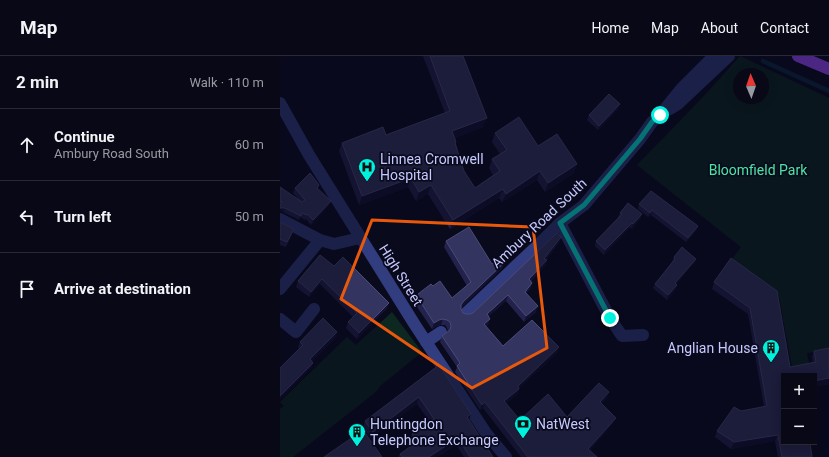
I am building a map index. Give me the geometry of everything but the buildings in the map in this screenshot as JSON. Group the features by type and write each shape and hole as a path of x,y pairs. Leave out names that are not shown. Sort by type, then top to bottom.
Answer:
{"main road":[{"path":"798,56 829,69"}],"street":[{"name":"Ambury Road South","path":"660,115 681,89 714,56"},
{"name":"Ambury Road South","path":"466,313 560,223 584,205 640,139 652,122 660,115 678,104 729,56"},
{"name":"High Street","path":"280,103 360,238 426,342 486,433 506,457"},
{"path":"280,219 320,240 334,244 360,238"},
{"path":"560,223 610,318 622,336 643,335"},
{"path":"280,289 320,240"},
{"path":"280,319 296,332 314,309"},
{"path":"426,342 441,332"}],"highlighted area":[{"path":"372,220 533,227 547,348 472,388 341,299"}],"green space":[{"name":"Bloomfield Park","path":"740,56 765,68 733,68 733,104 769,104 769,70 829,98 829,350 807,353 809,364 792,367 779,296 731,261 741,247 637,165"},
{"path":"392,312 422,352 380,386 377,391 293,457 280,457 280,409 284,406 280,402 347,337 356,345"}],"waterway":[{"path":"763,61 829,91"}],"place":[{"name":"Linnea Cromwell Hospital","path":"367,182"},
{"name":"Anglian House","path":"771,363"},
{"name":"NatWest","path":"523,439"},
{"name":"Huntingdon Telephone Exchange","path":"357,447"}],"route":[{"path":"610,318 560,223 584,205 640,139 652,122 660,115"}]}
